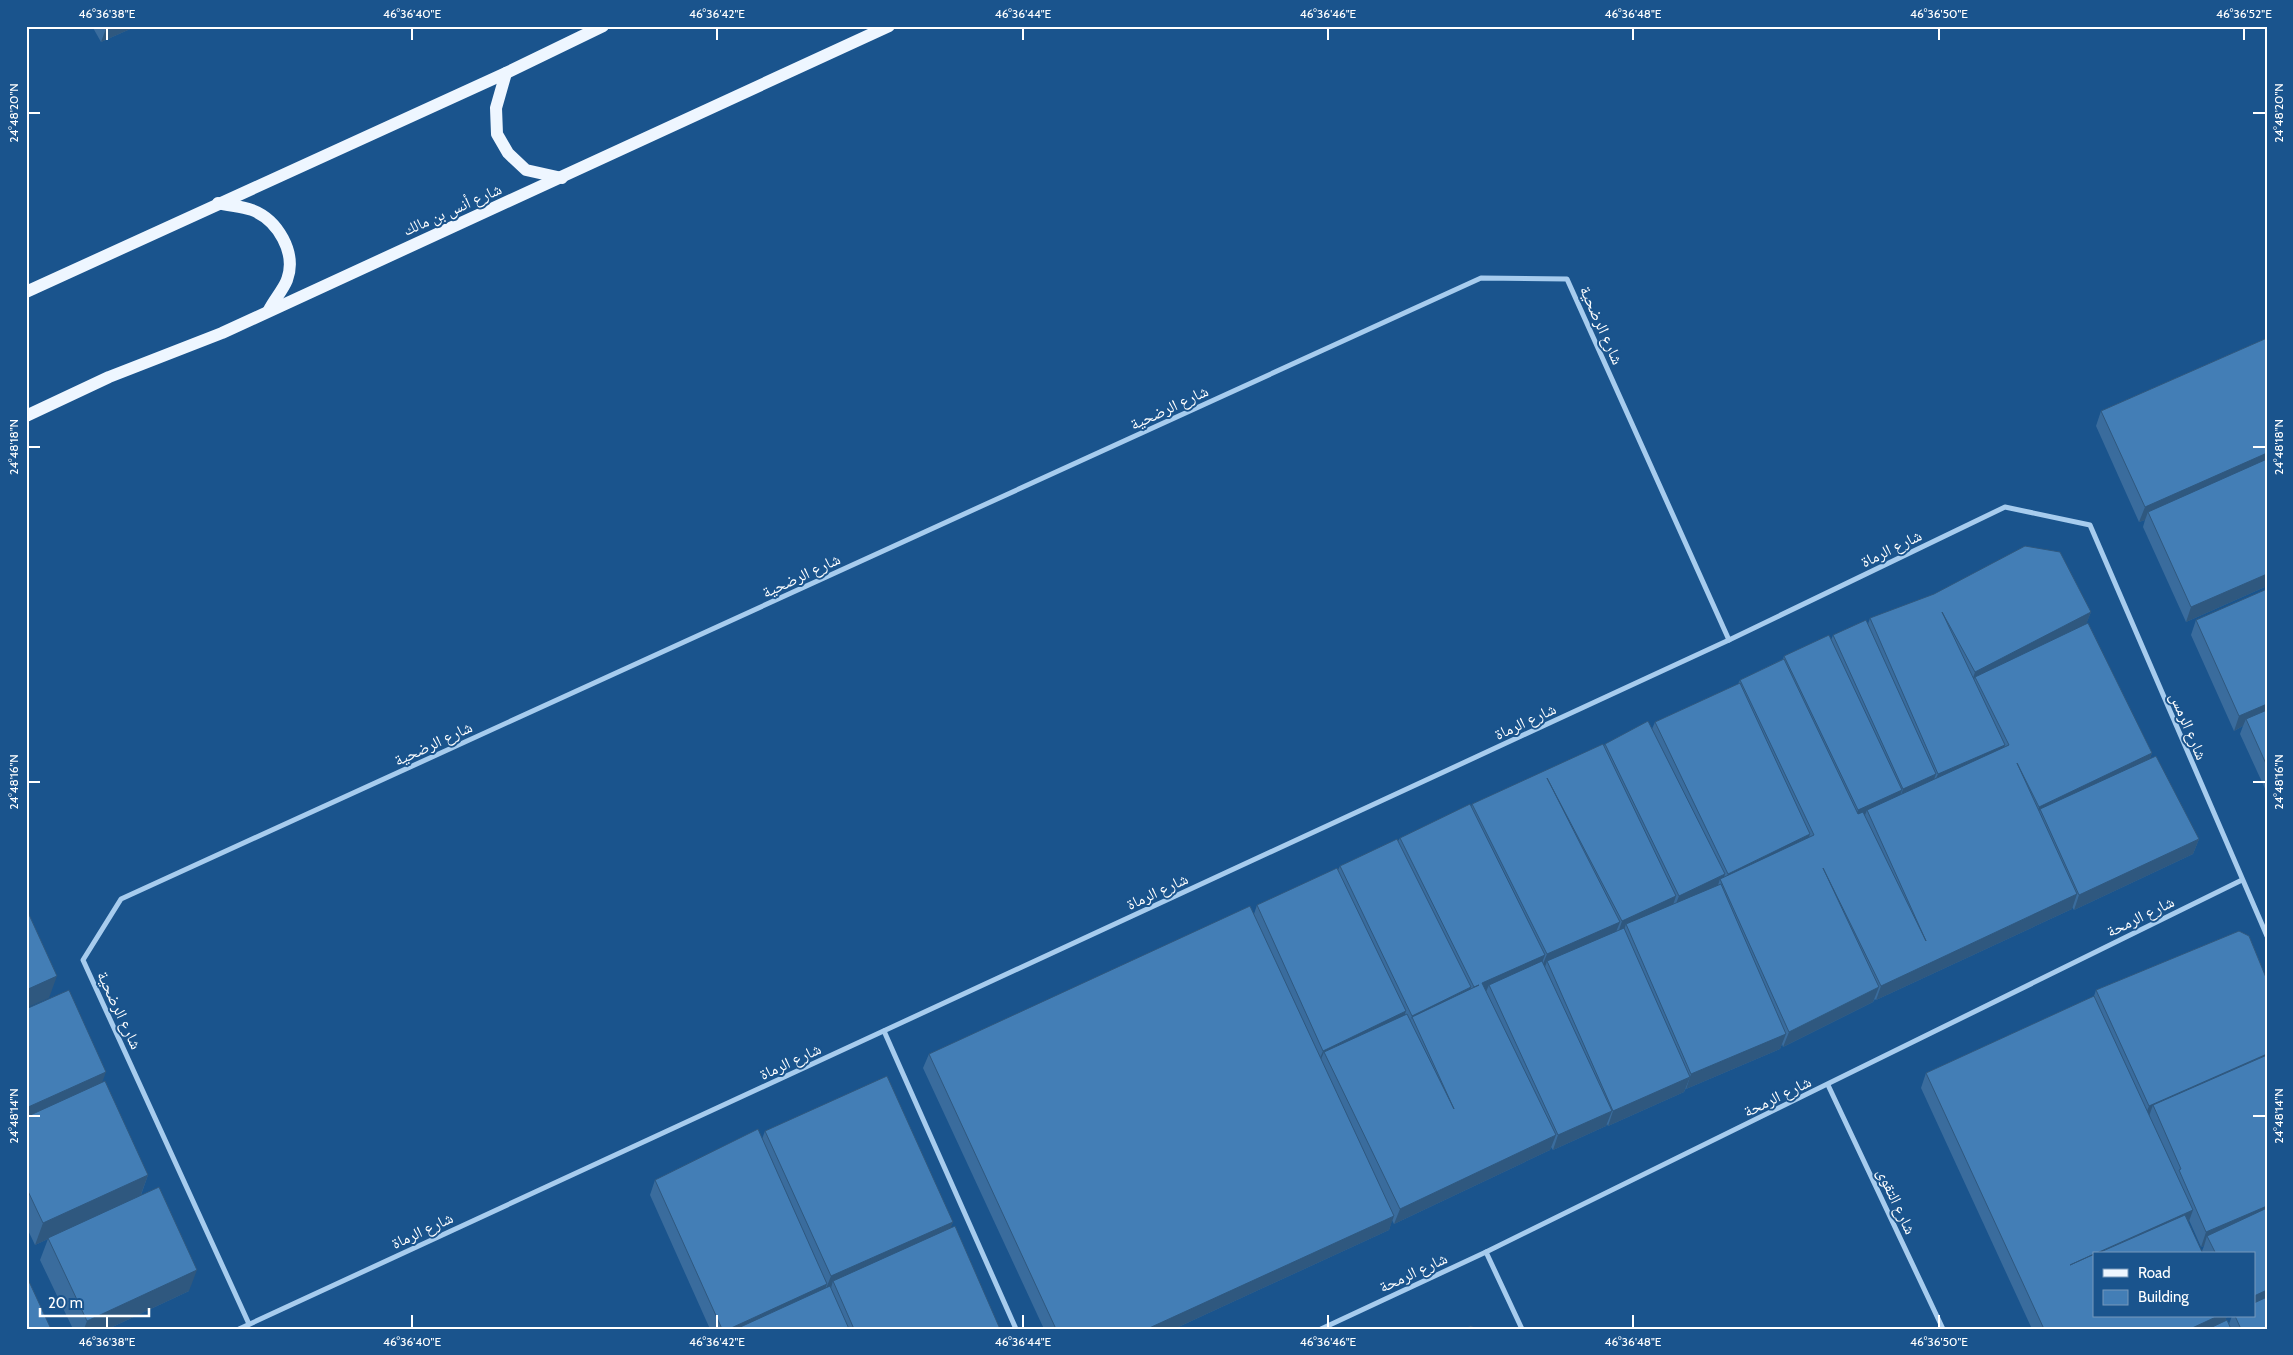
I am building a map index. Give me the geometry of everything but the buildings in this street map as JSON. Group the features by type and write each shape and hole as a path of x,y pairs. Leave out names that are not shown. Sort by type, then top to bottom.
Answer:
{"main road":[{"path":"26,292 506,73 603,26"},
{"name":"شارع أنس بن مالك","path":"26,416 109,377 222,333 268,310 562,178 889,26"},
{"path":"506,73 496,108 497,134 508,153 526,170 562,178"},
{"path":"218,203 253,210 274,224 283,238 289,256 287,279 268,310"}],"street":[{"name":"شارع الرضحية","path":"249,1324 83,960 121,899 1482,278 1567,278 1729,640"},
{"name":"شارع الرماة","path":"239,1329 1729,640 2005,507 2090,525"},
{"name":"شارع الرمس","path":"2090,525 2267,936"},
{"name":"شارع الرمحة","path":"1322,1329 1486,1252 2242,880"},
{"path":"884,1031 1016,1329"},
{"name":"شارع التقوى","path":"1828,1085 1943,1329"},
{"path":"1486,1252 1522,1329"}]}
